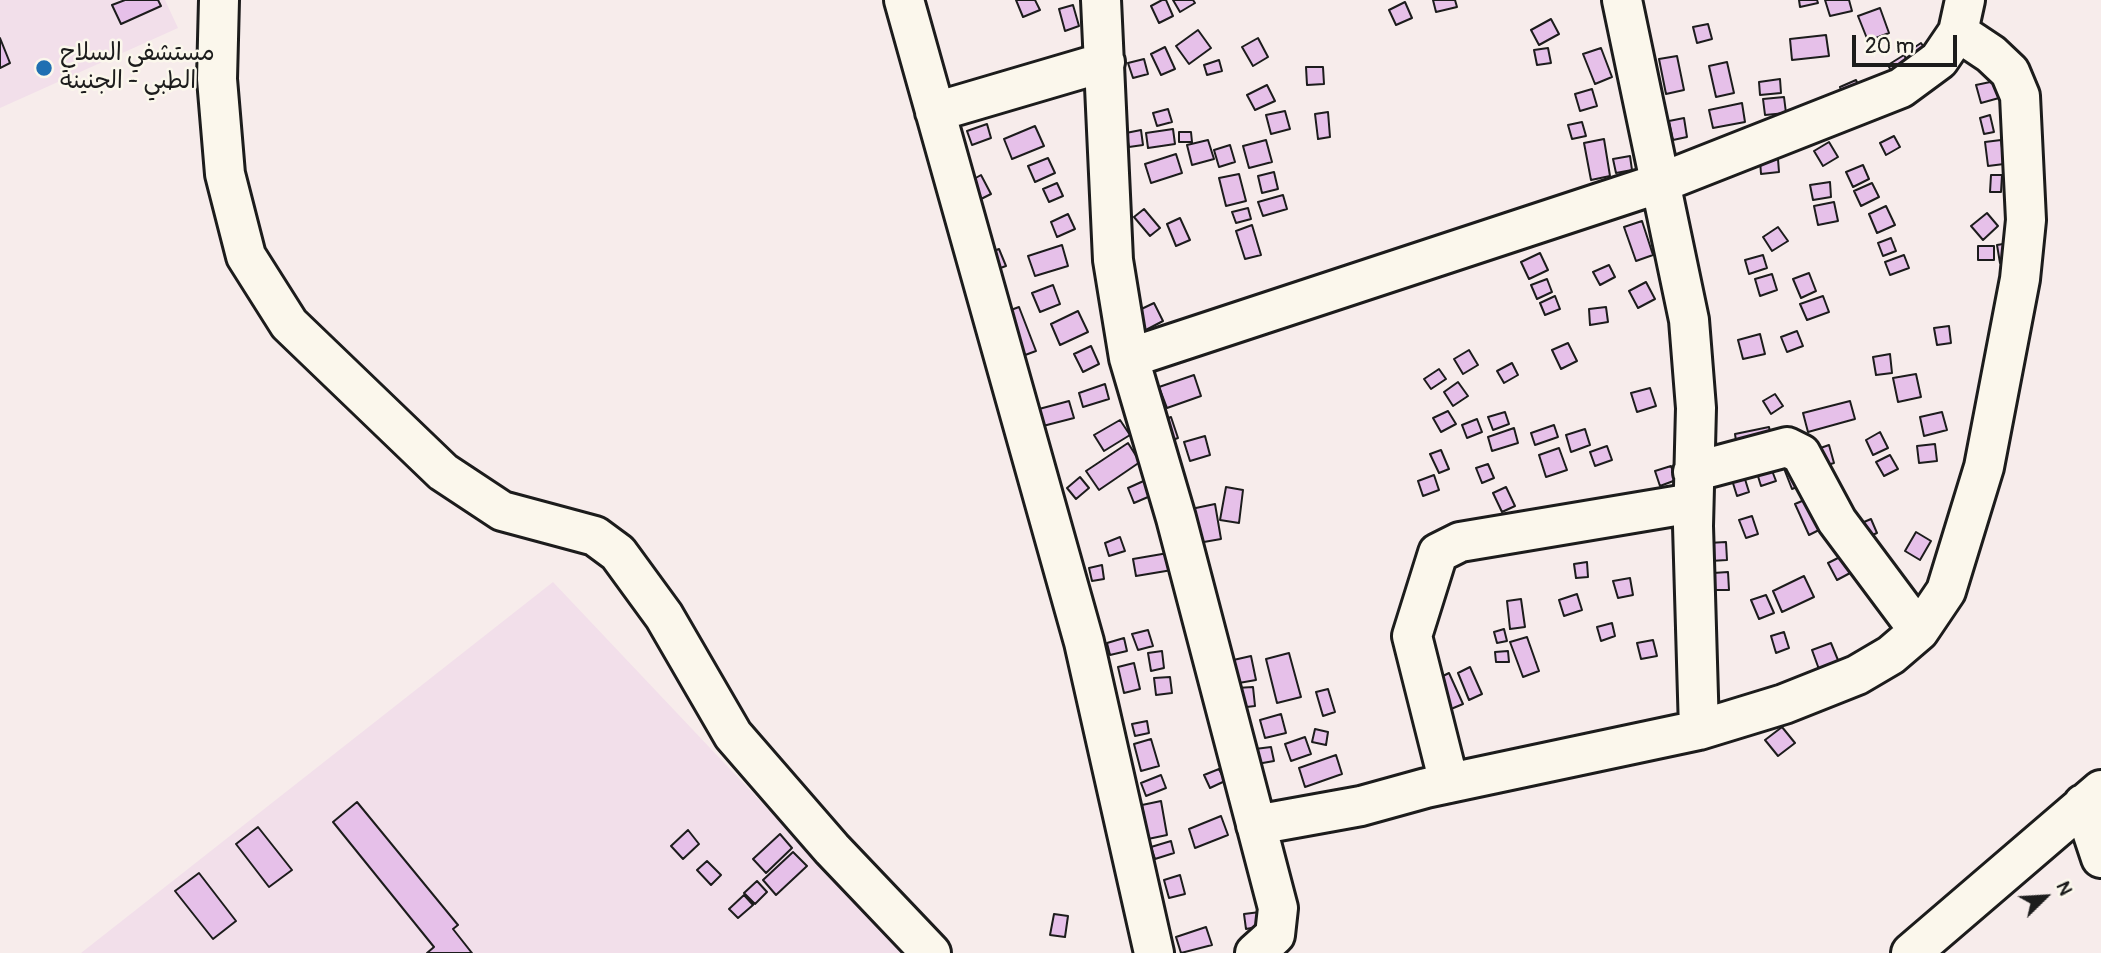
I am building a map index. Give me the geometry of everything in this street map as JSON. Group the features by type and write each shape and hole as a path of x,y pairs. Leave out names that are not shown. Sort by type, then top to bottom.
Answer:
{"street":[{"path":"219,0 217,79 225,174 246,256 289,324 443,472 502,510 595,536 618,553 664,616 733,735 832,849 931,953"},
{"path":"904,0 1084,642 1154,953"},
{"path":"1101,0 1113,260 1129,358 1176,518 1278,908 1275,935 1255,953"},
{"path":"1622,0 1689,320 1696,408 1693,488 1699,730"},
{"path":"1129,358 1660,183 1901,88 1939,60 1961,16 1991,54 2010,72 2020,96 2026,220 2020,279 1984,467 1946,591 1919,631 1891,655 1857,675 1784,704 1699,730 1449,783 1361,806 1256,825"},
{"path":"935,112 1105,62"},
{"path":"1449,783 1412,636 1438,553 1460,542 1693,488 1787,447 1801,454 1837,521 1919,631"},
{"path":"2092,797 2101,858"},
{"path":"1911,953 2092,797"}],"shaded area":[{"name":"مستشفي السلاح الطبي - الجنينة","path":"0,0 165,0 178,28 0,108"},
{"path":"553,582 904,953 81,953"}],"building":[{"path":"125,0 158,0 161,6 121,24 112,5"},
{"path":"1016,0 1035,0 1040,10 1023,17"},
{"path":"1166,0 1173,16 1159,23 1151,6"},
{"path":"1173,0 1193,0 1195,3 1180,12"},
{"path":"1433,0 1455,0 1457,7 1436,12"},
{"path":"1799,0 1817,0 1818,3 1800,7"},
{"path":"1825,0 1849,0 1852,11 1830,16"},
{"path":"1405,2 1412,18 1396,25 1389,10"},
{"path":"1073,5 1079,26 1065,31 1059,9"},
{"path":"1880,8 1889,33 1868,41 1858,16"},
{"path":"1551,19 1559,34 1539,45 1531,30"},
{"path":"1708,24 1712,39 1697,43 1693,27"},
{"path":"1198,30 1211,48 1189,64 1176,46"},
{"path":"1826,35 1829,56 1792,60 1790,39"},
{"path":"0,38 10,63 0,68"},
{"path":"1258,38 1268,57 1253,66 1242,47"},
{"path":"1921,43 1928,53 1916,62 1909,51"},
{"path":"1165,47 1175,69 1161,75 1151,54"},
{"path":"1548,48 1551,63 1537,65 1534,50"},
{"path":"1601,48 1612,77 1595,84 1583,54"},
{"path":"1904,55 1912,69 1895,78 1888,65"},
{"path":"1677,56 1684,90 1666,94 1659,59"},
{"path":"1144,59 1148,74 1133,78 1128,63"},
{"path":"1219,60 1222,71 1207,75 1204,65"},
{"path":"1727,62 1734,93 1716,97 1709,66"},
{"path":"1306,67 1323,67 1324,84 1307,85"},
{"path":"1780,79 1781,93 1760,95 1759,82"},
{"path":"1856,80 1863,97 1847,104 1840,87"},
{"path":"1995,81 1999,98 1981,103 1976,85"},
{"path":"1267,85 1275,101 1255,110 1247,95"},
{"path":"1592,89 1597,106 1580,111 1575,94"},
{"path":"1784,97 1786,113 1765,115 1763,99"},
{"path":"1742,103 1745,122 1713,128 1709,110"},
{"path":"1168,109 1172,122 1157,126 1153,113"},
{"path":"1285,111 1290,129 1271,134 1266,115"},
{"path":"1328,112 1330,137 1318,139 1315,114"},
{"path":"1990,115 1994,132 1984,134 1980,118"},
{"path":"1684,118 1687,137 1673,140 1669,121"},
{"path":"1582,122 1586,136 1572,139 1568,125"},
{"path":"987,124 991,138 972,145 967,131"},
{"path":"1035,126 1044,146 1012,159 1004,139"},
{"path":"1173,129 1175,144 1148,148 1146,133"},
{"path":"1141,130 1143,145 1129,147 1126,133"},
{"path":"1179,132 1191,132 1192,142 1179,142"},
{"path":"1894,136 1900,147 1886,155 1880,143"},
{"path":"1604,139 1610,176 1591,180 1584,143"},
{"path":"1208,140 1214,159 1192,165 1187,145"},
{"path":"1266,140 1272,162 1249,168 1243,146"},
{"path":"2001,140 2004,164 1988,166 1985,142"},
{"path":"1829,142 1838,157 1823,166 1814,151"},
{"path":"1230,145 1235,162 1219,167 1214,150"},
{"path":"1176,154 1182,173 1151,183 1145,164"},
{"path":"1630,156 1632,170 1616,173 1613,159"},
{"path":"1048,158 1055,173 1035,182 1028,166"},
{"path":"1778,159 1779,172 1761,174 1760,160"},
{"path":"1863,165 1869,179 1853,187 1846,172"},
{"path":"1274,172 1278,189 1262,193 1258,176"},
{"path":"1239,174 1246,201 1226,206 1219,178"},
{"path":"981,175 991,194 975,202 965,184"},
{"path":"1991,175 2002,175 2001,192 1990,192"},
{"path":"1830,182 1831,197 1813,200 1810,185"},
{"path":"1057,183 1063,196 1049,202 1043,189"},
{"path":"1872,183 1879,197 1861,206 1854,191"},
{"path":"1283,195 1287,209 1263,216 1258,202"},
{"path":"1834,202 1838,221 1818,225 1814,206"},
{"path":"1886,206 1895,225 1877,233 1869,214"},
{"path":"1248,208 1251,219 1236,223 1232,212"},
{"path":"1144,209 1160,228 1150,236 1134,217"},
{"path":"1987,213 1998,226 1983,240 1971,226"},
{"path":"1068,214 1075,229 1057,237 1051,222"},
{"path":"1180,218 1190,240 1176,246 1167,224"},
{"path":"1642,221 1653,255 1636,261 1624,227"},
{"path":"1252,225 1261,255 1245,259 1236,231"},
{"path":"1778,227 1788,241 1772,251 1763,237"},
{"path":"1891,238 1896,251 1883,256 1878,243"},
{"path":"2009,243 2012,260 2000,263 1997,245"},
{"path":"1062,245 1068,266 1035,276 1028,256"},
{"path":"1978,246 1994,246 1994,260 1978,260"},
{"path":"999,249 1006,266 989,272 983,255"},
{"path":"1540,253 1548,270 1529,279 1521,262"},
{"path":"1763,255 1767,268 1749,274 1745,260"},
{"path":"1904,255 1909,268 1890,275 1885,262"},
{"path":"1609,265 1615,277 1600,285 1593,272"},
{"path":"1809,273 1816,291 1801,298 1793,279"},
{"path":"1772,274 1777,290 1760,296 1755,279"},
{"path":"1547,279 1552,292 1537,299 1531,285"},
{"path":"1646,282 1655,299 1638,308 1629,291"},
{"path":"1053,285 1060,304 1040,312 1032,293"},
{"path":"1555,296 1560,309 1545,315 1540,303"},
{"path":"1823,296 1829,312 1807,320 1800,304"},
{"path":"1154,303 1163,321 1142,332 1133,313"},
{"path":"1019,307 1036,351 1017,358 1000,314"},
{"path":"1606,307 1608,322 1590,325 1589,309"},
{"path":"1078,311 1088,332 1060,345 1051,324"},
{"path":"1949,326 1951,343 1937,345 1934,328"},
{"path":"1797,331 1803,346 1787,352 1781,337"},
{"path":"1760,334 1765,354 1743,359 1738,340"},
{"path":"1568,343 1577,361 1561,369 1552,350"},
{"path":"1091,346 1099,364 1083,372 1074,354"},
{"path":"1469,350 1478,365 1463,374 1454,359"},
{"path":"1890,354 1892,373 1876,375 1873,357"},
{"path":"1512,363 1518,375 1504,383 1497,371"},
{"path":"1439,369 1446,379 1431,389 1424,379"},
{"path":"1916,374 1921,397 1898,402 1893,378"},
{"path":"1194,375 1201,396 1167,408 1159,387"},
{"path":"1458,382 1468,396 1453,406 1444,392"},
{"path":"1105,384 1109,399 1083,407 1079,393"},
{"path":"1650,388 1656,406 1637,412 1631,393"},
{"path":"1775,394 1783,406 1771,414 1763,401"},
{"path":"1069,401 1074,418 1043,426 1039,409"},
{"path":"1850,401 1855,419 1808,432 1803,413"},
{"path":"1448,411 1456,424 1441,432 1433,418"},
{"path":"1505,412 1509,424 1493,430 1488,417"},
{"path":"1942,412 1947,430 1924,436 1920,417"},
{"path":"1171,417 1178,438 1164,443 1156,423"},
{"path":"1477,419 1482,432 1467,438 1462,425"},
{"path":"1120,420 1130,435 1104,451 1094,435"},
{"path":"1554,425 1558,437 1535,445 1531,433"},
{"path":"1769,427 1773,446 1738,454 1735,434"},
{"path":"1514,428 1518,443 1492,451 1488,437"},
{"path":"1585,429 1590,445 1571,452 1566,435"},
{"path":"1880,432 1888,448 1873,455 1866,440"},
{"path":"1205,436 1210,455 1190,461 1184,442"},
{"path":"1128,443 1140,462 1099,490 1086,471"},
{"path":"1935,444 1937,461 1919,463 1917,446"},
{"path":"1829,445 1834,463 1817,468 1812,451"},
{"path":"1607,446 1612,460 1595,466 1590,452"},
{"path":"1559,448 1567,470 1546,477 1539,455"},
{"path":"1441,450 1449,469 1439,473 1430,454"},
{"path":"1890,455 1898,469 1884,476 1876,462"},
{"path":"1797,460 1807,483 1792,489 1783,466"},
{"path":"1488,464 1494,478 1482,483 1476,468"},
{"path":"1671,466 1676,480 1660,486 1655,471"},
{"path":"1771,468 1776,481 1761,486 1757,473"},
{"path":"1434,475 1439,490 1423,496 1418,481"},
{"path":"1744,476 1749,492 1737,496 1732,480"},
{"path":"1080,477 1089,488 1076,499 1067,488"},
{"path":"1148,479 1155,494 1134,503 1128,488"},
{"path":"1226,487 1243,490 1239,523 1220,520"},
{"path":"1506,487 1515,506 1502,512 1493,493"},
{"path":"1809,498 1823,528 1809,535 1795,504"},
{"path":"1215,504 1221,539 1198,543 1191,509"},
{"path":"1752,516 1758,534 1746,538 1739,520"},
{"path":"1871,519 1877,533 1863,539 1857,525"},
{"path":"1916,532 1931,541 1920,560 1905,551"},
{"path":"1120,537 1125,551 1109,556 1105,543"},
{"path":"1726,542 1727,560 1710,561 1708,543"},
{"path":"1168,553 1172,570 1136,576 1133,559"},
{"path":"1844,555 1852,572 1837,580 1828,563"},
{"path":"1587,562 1588,577 1576,578 1574,564"},
{"path":"1102,565 1104,579 1092,581 1089,568"},
{"path":"1728,572 1729,590 1714,590 1713,573"},
{"path":"1804,576 1814,597 1782,612 1773,591"},
{"path":"1630,578 1633,595 1618,598 1613,581"},
{"path":"1577,594 1582,610 1564,616 1559,600"},
{"path":"1766,595 1774,613 1759,619 1751,600"},
{"path":"1521,599 1525,627 1510,629 1507,601"},
{"path":"1612,623 1615,636 1601,641 1597,627"},
{"path":"1504,629 1507,641 1497,643 1494,632"},
{"path":"1148,630 1153,646 1138,650 1132,634"},
{"path":"1784,632 1789,648 1776,653 1771,636"},
{"path":"1527,637 1539,671 1523,677 1510,642"},
{"path":"1124,638 1127,651 1110,655 1107,643"},
{"path":"1653,640 1657,656 1641,659 1637,643"},
{"path":"1831,643 1840,665 1820,672 1812,650"},
{"path":"1162,651 1164,668 1151,671 1148,653"},
{"path":"1508,651 1509,662 1496,662 1495,652"},
{"path":"1289,653 1301,697 1277,703 1266,659"},
{"path":"1251,656 1256,680 1233,684 1229,661"},
{"path":"1134,663 1140,689 1124,693 1118,667"},
{"path":"1470,667 1482,694 1469,700 1458,673"},
{"path":"1449,673 1463,704 1451,709 1437,679"},
{"path":"1170,677 1172,693 1156,695 1154,678"},
{"path":"1253,687 1255,706 1238,708 1236,688"},
{"path":"1328,689 1335,712 1323,716 1316,692"},
{"path":"1281,714 1286,733 1265,738 1260,720"},
{"path":"1147,721 1149,733 1135,736 1132,724"},
{"path":"1782,727 1795,743 1778,756 1765,740"},
{"path":"1315,729 1328,732 1326,745 1312,742"},
{"path":"1305,737 1311,754 1291,761 1285,744"},
{"path":"1151,739 1159,766 1141,771 1134,744"},
{"path":"1271,747 1274,761 1257,764 1255,749"},
{"path":"1336,755 1342,774 1305,787 1299,768"},
{"path":"1219,769 1225,781 1210,788 1204,775"},
{"path":"1161,775 1166,788 1146,796 1141,783"},
{"path":"1161,801 1167,835 1148,839 1142,805"},
{"path":"357,802 458,925 453,929 472,953 427,953 434,947 333,822"},
{"path":"1221,816 1228,835 1195,848 1189,829"},
{"path":"258,827 292,870 269,887 236,844"},
{"path":"688,830 699,844 683,859 671,846"},
{"path":"780,834 792,848 766,873 753,859"},
{"path":"1171,841 1174,853 1155,859 1151,847"},
{"path":"793,852 807,866 776,895 763,880"},
{"path":"707,861 721,875 711,885 697,870"},
{"path":"199,873 236,921 213,939 175,891"},
{"path":"1180,875 1185,894 1169,898 1164,880"},
{"path":"757,881 767,892 755,904 744,893"},
{"path":"744,895 753,905 738,918 729,909"},
{"path":"1260,912 1262,926 1246,929 1244,914"},
{"path":"1054,914 1068,916 1065,937 1050,935"},
{"path":"1206,927 1212,945 1181,953 1176,937"}],"place":[{"name":"مستشفي السلاح الطبي - الجنينة","path":"44,68"}]}
